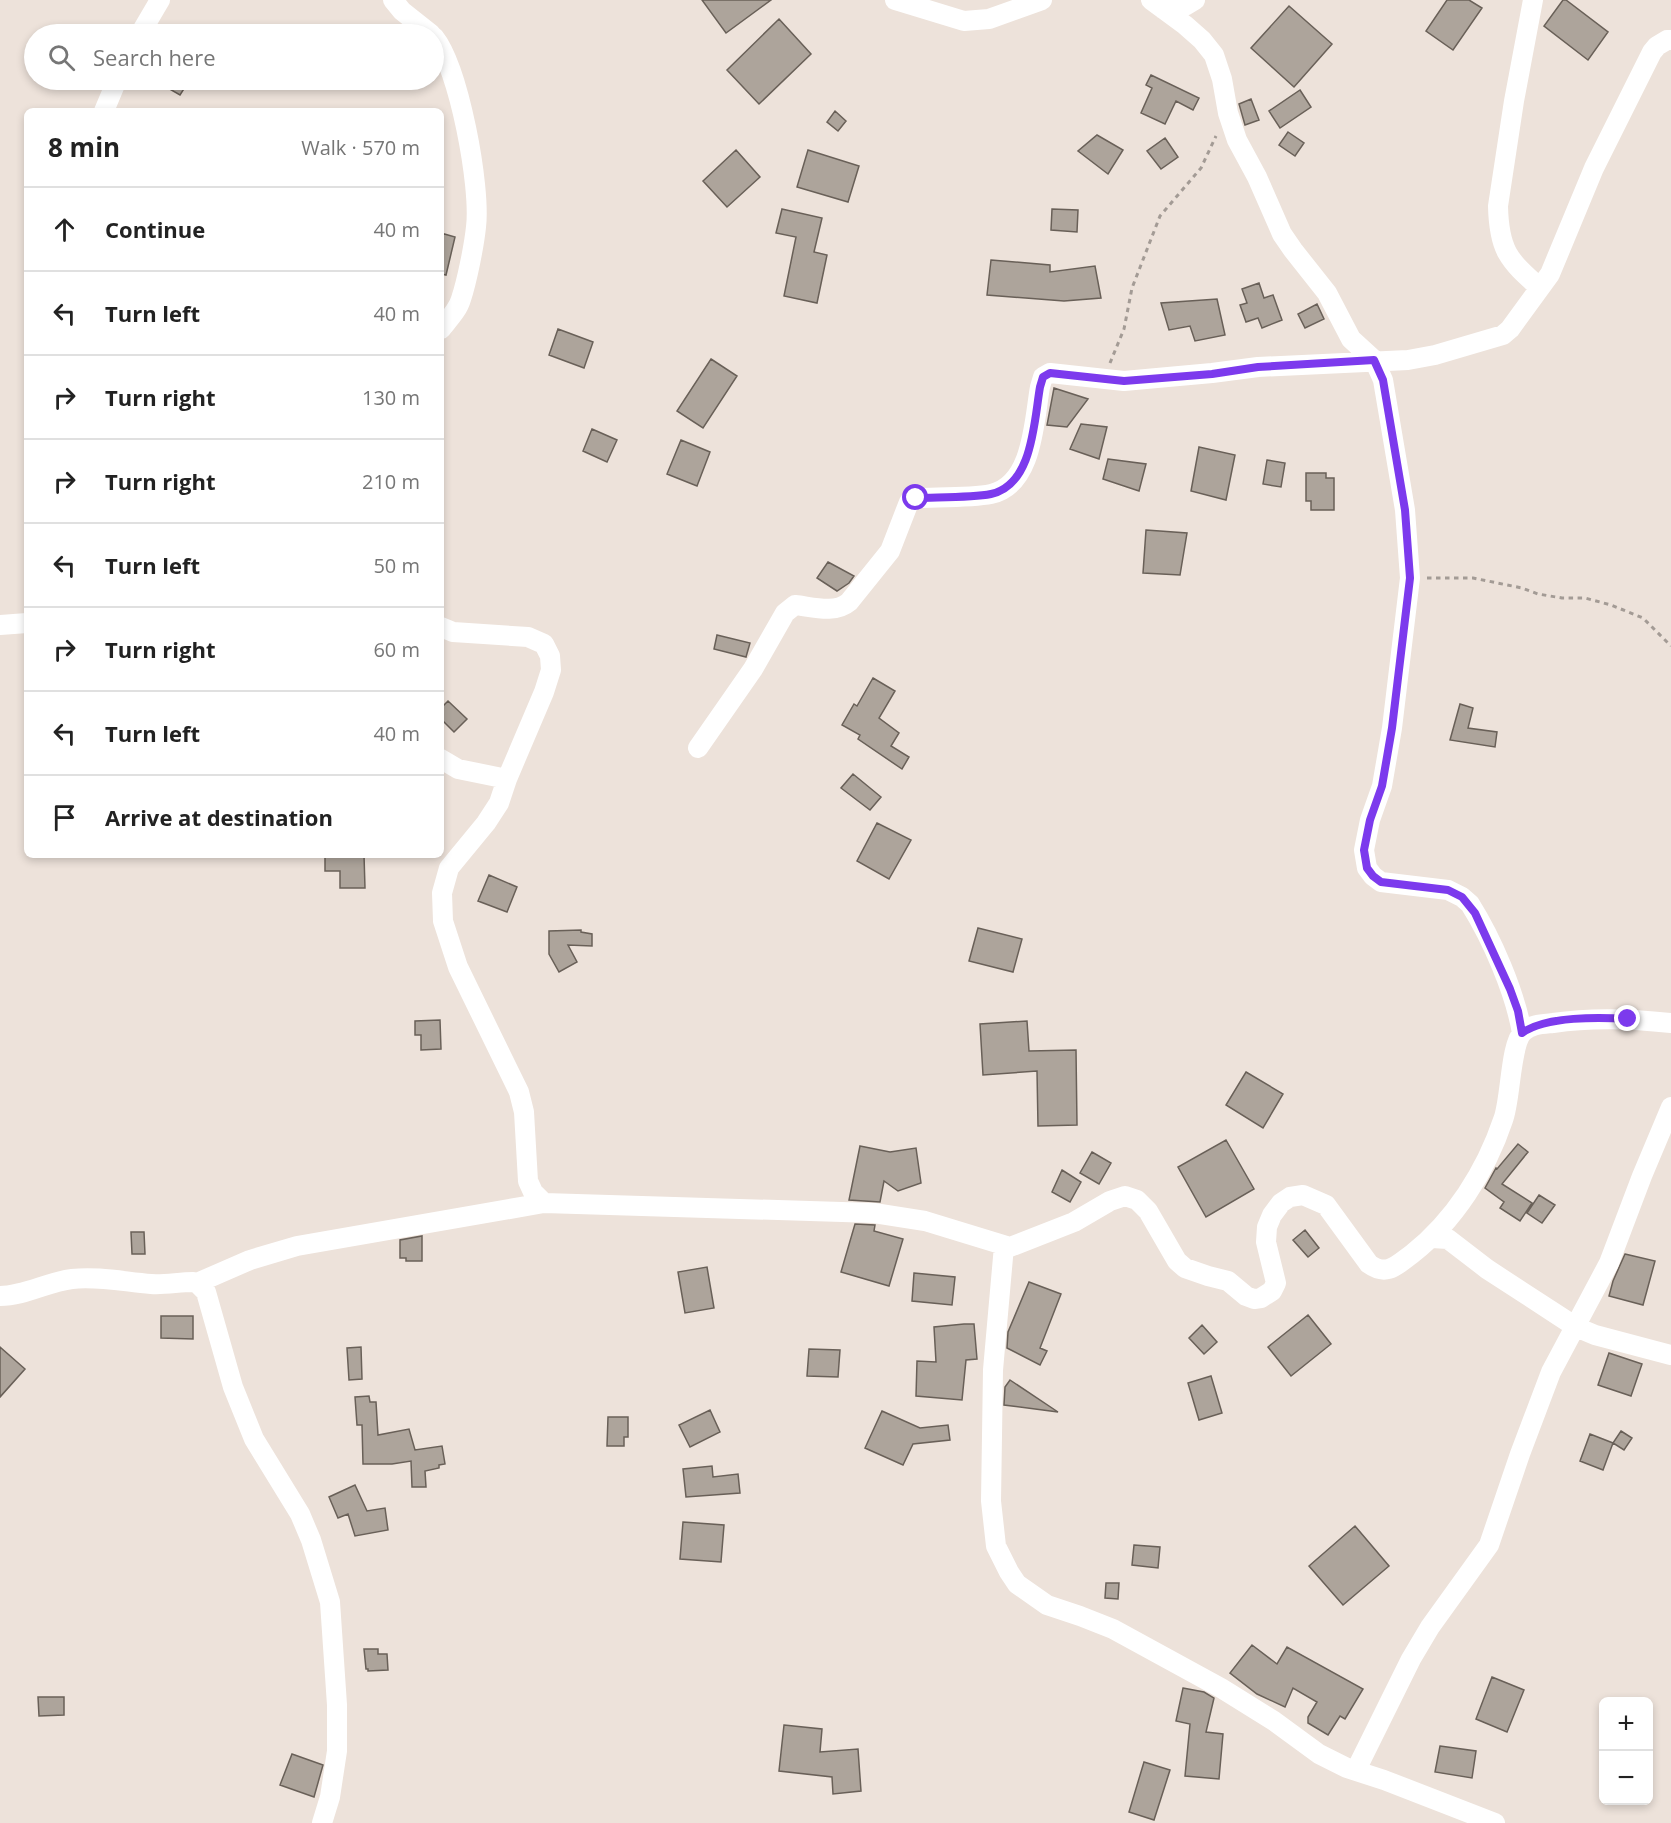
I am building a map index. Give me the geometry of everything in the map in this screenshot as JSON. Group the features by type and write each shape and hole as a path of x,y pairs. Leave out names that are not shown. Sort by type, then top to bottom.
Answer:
{"street":[{"path":"146,24 160,0"},
{"path":"393,0 418,24"},
{"path":"896,0 964,21 989,19 1042,0"},
{"path":"1157,4 1185,6 1195,0"},
{"path":"1533,0 1514,100 1498,206 1498,221 1505,252 1511,261 1540,288"},
{"path":"0,1296 16,1296 49,1284 72,1279 94,1278 153,1284 197,1283 250,1260 297,1246 544,1203 874,1213 925,1221 1010,1247 1074,1222 1116,1198 1125,1196 1137,1200 1148,1211 1176,1261 1185,1268 1228,1281 1246,1296 1254,1299 1261,1298 1272,1291 1276,1283 1266,1242 1267,1227 1281,1203 1290,1197 1303,1195 1326,1205 1368,1264 1376,1269 1394,1268 1432,1238 1456,1211 1491,1149 1504,1119 1515,1050 1522,1033 1518,1011 1510,989 1470,904 1456,892 1448,890 1381,882 1367,868 1364,857 1365,840 1382,786 1392,728 1410,578 1405,510 1383,380 1374,360 1351,339 1327,293 1282,234 1257,177 1237,140 1214,55 1194,33 1157,4"},
{"path":"698,748 753,669 789,608 795,605 836,609 844,607 890,550 909,502 916,498 990,494 1003,489 1018,476 1026,462 1043,377 1050,373 1124,381 1212,374 1258,367 1423,358 1503,335 1510,329 1550,274 1594,168 1642,70 1657,46 1671,40"},
{"path":"444,54 464,116 476,198 477,226 461,300 444,325"},
{"path":"105,108 113,90"},
{"path":"0,625 24,623"},
{"path":"444,628 453,632 528,637 544,644 550,656 550,670 544,692 499,803 486,824 449,867 442,893 442,913 464,982 519,1092 524,1112 528,1181 533,1192 544,1203"},
{"path":"444,761 458,769 507,779"},
{"path":"1522,1033 1535,1025 1585,1018 1671,1023"},
{"path":"1356,1770 1430,1627 1489,1545 1551,1372 1609,1263 1671,1107"},
{"path":"1432,1238 1448,1239 1486,1269 1576,1327 1595,1335 1671,1355"},
{"path":"1004,1246 993,1371 991,1501 996,1546 1017,1584 1047,1605 1113,1629 1240,1699 1318,1754 1347,1768 1495,1823"},
{"path":"197,1283 206,1292 233,1387 254,1438 300,1514 311,1540 330,1602 337,1705 336,1751 330,1797 322,1823"}],"path":[{"path":"1103,379 1119,343 1132,288 1160,216 1200,168 1228,113"},
{"path":"1410,578 1473,578 1522,588 1538,594 1562,598 1585,598 1611,605 1642,618 1671,646"}],"building":[{"path":"702,0 771,0 726,33"},
{"path":"1447,0 1469,0 1482,8 1453,50 1426,31"},
{"path":"1563,0 1608,32 1588,60 1544,26"},
{"path":"1289,6 1332,44 1294,87 1251,48"},
{"path":"779,19 811,54 759,104 727,70"},
{"path":"1151,75 1199,98 1193,110 1176,101 1165,124 1141,113 1152,88 1146,85"},
{"path":"171,90 183,90 180,95"},
{"path":"1300,90 1311,107 1280,128 1269,111"},
{"path":"1251,99 1259,120 1245,125 1239,104"},
{"path":"835,111 846,121 838,131 827,122"},
{"path":"1288,132 1304,143 1295,156 1279,145"},
{"path":"1097,135 1123,150 1108,174 1078,151"},
{"path":"1165,138 1178,157 1161,169 1147,151"},
{"path":"736,150 760,177 727,207 703,181"},
{"path":"808,150 859,166 848,202 797,187"},
{"path":"782,209 822,218 814,252 827,255 817,303 784,296 796,237 776,233"},
{"path":"1052,209 1078,210 1077,232 1051,230"},
{"path":"444,234 455,237 446,275 444,275"},
{"path":"991,260 1050,265 1050,272 1095,266 1101,298 1064,301 987,295"},
{"path":"1259,283 1264,298 1273,295 1282,320 1262,328 1258,318 1246,322 1240,305 1247,303 1242,289"},
{"path":"1217,299 1225,335 1195,341 1190,326 1169,330 1161,303"},
{"path":"1317,304 1324,319 1305,328 1298,314"},
{"path":"558,329 593,342 584,368 549,355"},
{"path":"711,359 737,376 703,428 677,411"},
{"path":"1054,388 1088,399 1067,427 1047,425"},
{"path":"1081,424 1107,427 1099,459 1070,449"},
{"path":"592,429 617,440 607,462 583,451"},
{"path":"681,440 710,452 697,486 667,474"},
{"path":"1199,447 1235,455 1226,500 1191,491"},
{"path":"1108,459 1146,464 1139,491 1103,479"},
{"path":"1267,460 1285,463 1281,487 1263,484"},
{"path":"1306,473 1326,473 1326,478 1334,478 1334,510 1311,510 1311,501 1306,501"},
{"path":"1146,530 1187,533 1180,575 1143,573"},
{"path":"828,562 854,576 849,583 837,591 817,578"},
{"path":"717,635 750,643 746,657 714,649"},
{"path":"873,678 895,691 879,718 899,733 891,746 909,757 902,769 858,739 860,735 842,725 854,704 857,706"},
{"path":"448,701 467,719 454,732 444,722 444,705"},
{"path":"1460,704 1473,708 1468,728 1497,732 1495,747 1450,740"},
{"path":"853,774 881,797 870,810 841,788"},
{"path":"877,823 911,840 889,879 857,861"},
{"path":"325,858 364,858 365,888 340,888 340,871 325,871"},
{"path":"489,875 517,887 507,912 478,901"},
{"path":"978,928 1022,939 1013,972 969,961"},
{"path":"581,930 581,932 592,934 592,946 568,945 577,962 559,972 549,954 549,931"},
{"path":"440,1020 441,1049 421,1050 421,1035 415,1035 415,1021"},
{"path":"1027,1021 1029,1051 1076,1050 1077,1125 1038,1126 1037,1071 983,1075 980,1024"},
{"path":"1246,1072 1283,1094 1263,1128 1226,1105"},
{"path":"1226,1140 1254,1189 1206,1217 1178,1167"},
{"path":"1518,1144 1528,1152 1502,1184 1532,1203 1520,1221 1500,1208 1504,1202 1485,1188 1496,1168"},
{"path":"860,1146 890,1152 916,1148 921,1183 898,1191 884,1181 880,1202 849,1200"},
{"path":"1092,1152 1111,1163 1099,1184 1080,1173"},
{"path":"1062,1170 1081,1182 1070,1202 1052,1192"},
{"path":"1539,1195 1555,1205 1542,1223 1527,1213"},
{"path":"855,1224 875,1225 874,1231 903,1239 889,1286 841,1272"},
{"path":"1305,1230 1319,1248 1308,1257 1293,1240"},
{"path":"131,1232 144,1232 145,1254 132,1254"},
{"path":"422,1236 422,1261 406,1261 406,1258 400,1258 400,1240"},
{"path":"1625,1254 1655,1261 1643,1305 1609,1296"},
{"path":"707,1267 714,1308 685,1313 678,1272"},
{"path":"914,1273 955,1277 952,1305 912,1301"},
{"path":"1029,1282 1061,1294 1040,1348 1047,1351 1040,1365 1007,1348 1008,1332"},
{"path":"1308,1315 1331,1344 1291,1376 1268,1347"},
{"path":"161,1316 193,1316 193,1339 161,1338"},
{"path":"974,1324 977,1359 966,1360 962,1400 916,1396 917,1361 936,1362 934,1327"},
{"path":"1202,1325 1217,1342 1204,1354 1189,1338"},
{"path":"0,1347 25,1369 0,1397"},
{"path":"361,1347 362,1379 349,1380 347,1348"},
{"path":"809,1349 840,1350 838,1377 807,1376"},
{"path":"1609,1353 1642,1364 1631,1396 1598,1385"},
{"path":"1211,1376 1222,1413 1199,1420 1188,1383"},
{"path":"1010,1380 1058,1412 1004,1405 1005,1387"},
{"path":"369,1396 370,1402 376,1402 378,1435 409,1429 415,1450 442,1446 445,1464 425,1471 426,1487 412,1487 411,1461 392,1464 363,1464 362,1425 357,1425 355,1397"},
{"path":"710,1410 720,1432 690,1447 679,1425"},
{"path":"882,1411 920,1428 948,1425 950,1440 913,1444 903,1465 865,1448"},
{"path":"608,1417 628,1417 628,1437 624,1437 624,1446 607,1446"},
{"path":"1621,1431 1632,1438 1624,1450 1613,1443"},
{"path":"1590,1434 1613,1443 1603,1470 1580,1461"},
{"path":"712,1466 713,1477 738,1474 740,1493 686,1497 683,1469"},
{"path":"355,1485 367,1511 385,1508 388,1530 355,1536 348,1514 338,1518 329,1497"},
{"path":"683,1522 724,1525 721,1562 680,1559"},
{"path":"1355,1526 1389,1566 1343,1605 1309,1566"},
{"path":"1134,1545 1160,1547 1158,1568 1132,1565"},
{"path":"1106,1583 1119,1583 1118,1599 1105,1598"},
{"path":"1252,1645 1277,1664 1287,1647 1363,1689 1345,1719 1340,1716 1328,1735 1308,1723 1308,1717 1317,1702 1293,1688 1285,1707 1257,1694 1230,1673"},
{"path":"364,1649 378,1649 378,1654 387,1654 388,1670 368,1671"},
{"path":"1492,1677 1524,1690 1507,1732 1476,1719"},
{"path":"1183,1688 1204,1692 1214,1698 1206,1732 1223,1734 1219,1779 1185,1776 1190,1724 1176,1721"},
{"path":"38,1697 64,1697 64,1715 39,1716"},
{"path":"784,1725 822,1729 820,1752 858,1749 861,1791 833,1794 832,1777 779,1771"},
{"path":"1440,1746 1476,1751 1472,1778 1435,1772"},
{"path":"292,1754 323,1765 314,1797 280,1785"},
{"path":"1144,1762 1170,1770 1154,1820 1129,1812"}],"route":[{"path":"916,498 990,494 1003,489 1018,476 1026,462 1043,377 1050,373 1124,381 1212,374 1258,367 1374,360 1379,368 1387,399 1405,510 1410,578 1392,728 1382,786 1365,840 1364,857 1367,868 1381,882 1448,890 1456,892 1470,904 1510,989 1518,1011 1522,1033 1535,1025 1585,1018 1628,1019"}]}
